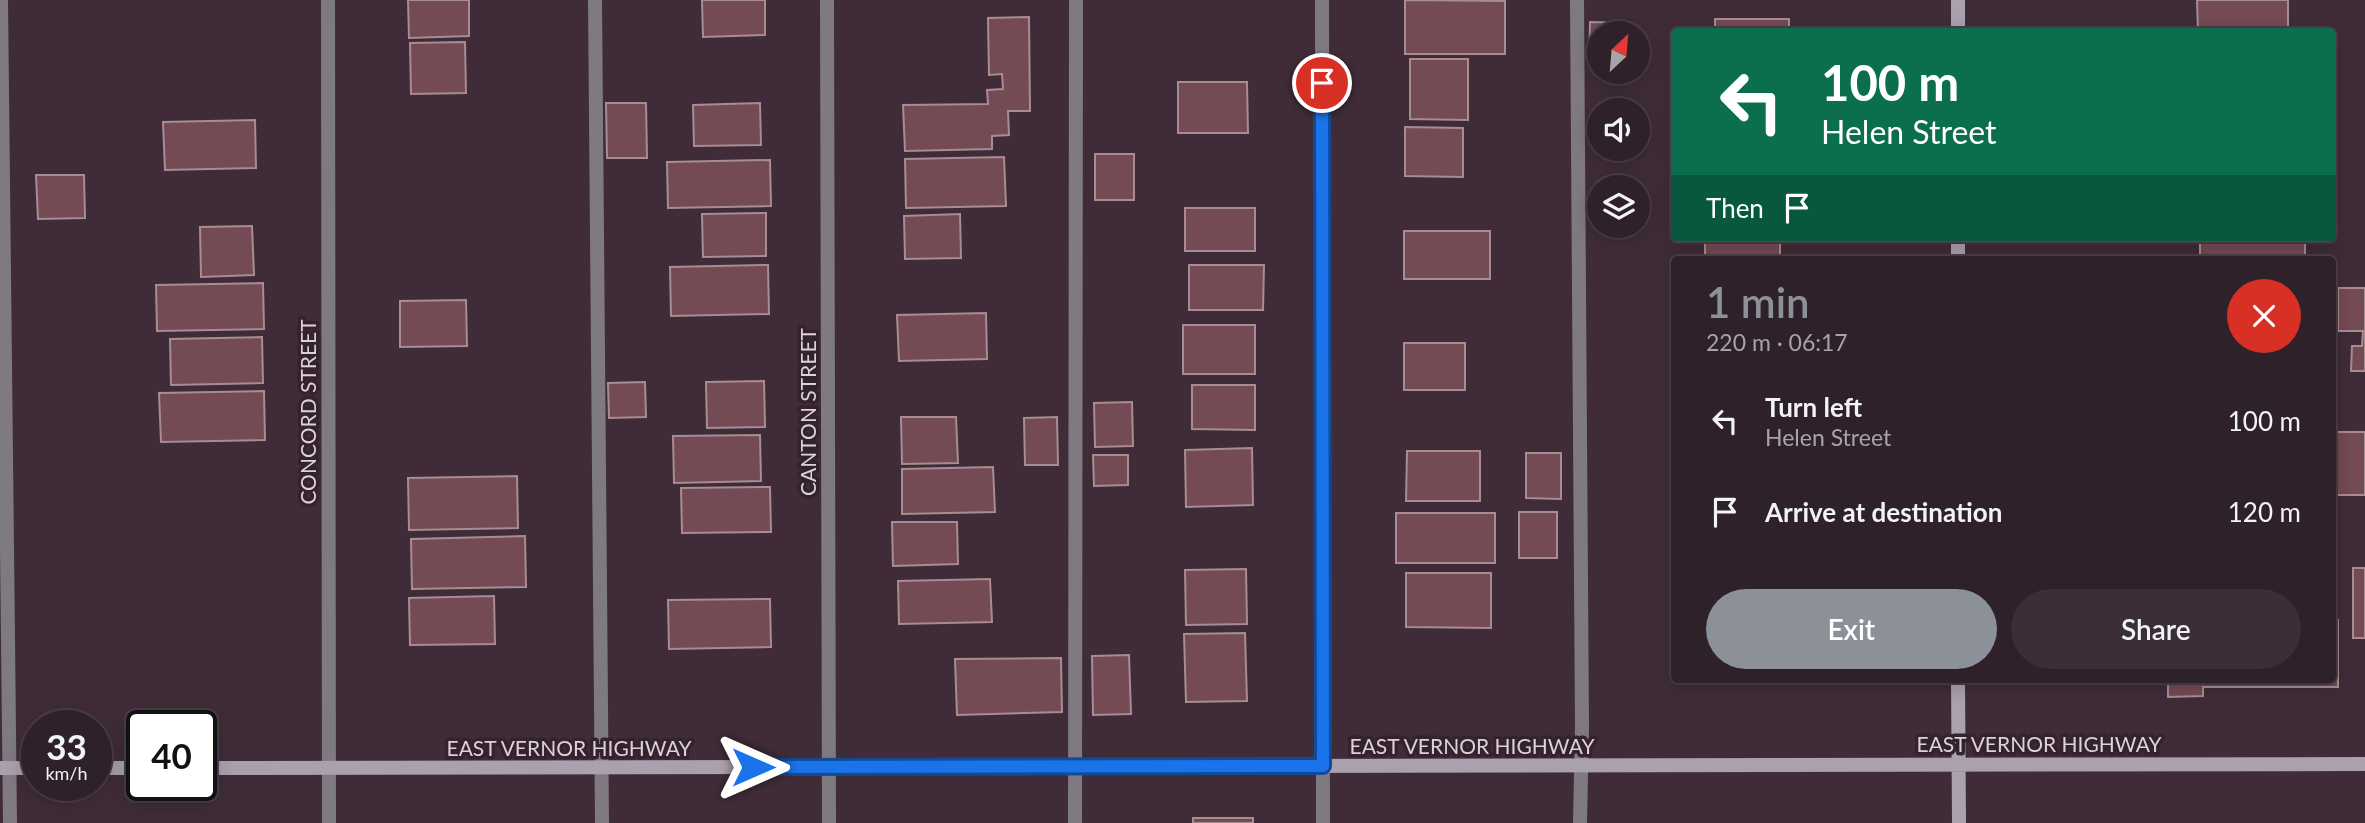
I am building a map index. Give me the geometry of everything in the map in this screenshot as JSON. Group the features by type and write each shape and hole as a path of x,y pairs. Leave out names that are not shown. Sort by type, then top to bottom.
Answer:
{"street":[{"path":"1,0 5,768 10,823"},
{"name":"CONCORD STREET","path":"328,0 329,823"},
{"path":"596,0 602,823"},
{"name":"CANTON STREET","path":"827,0 829,823"},
{"path":"1075,823 1076,0"},
{"path":"1322,0 1323,823"},
{"path":"1577,0 1582,766 1580,823"},
{"path":"1958,0 1958,28"},
{"path":"1958,683 1959,823"},
{"name":"EAST VERNOR HIGHWAY","path":"217,768 2365,764"}],"building":[{"path":"408,0 469,0 469,36 409,38"},
{"path":"702,0 765,0 765,35 703,37"},
{"path":"1405,0 1505,1 1505,54 1405,54"},
{"path":"2197,0 2288,0 2288,28 2198,28"},
{"path":"1029,17 1030,111 1008,111 1009,135 992,136 992,149 905,151 903,105 988,104 987,90 1003,89 1002,74 989,75 988,18"},
{"path":"1715,19 1789,19 1789,28 1715,28"},
{"path":"465,42 466,93 411,94 410,43"},
{"path":"1410,59 1468,59 1468,120 1410,119"},
{"path":"1178,82 1247,82 1248,133 1178,133"},
{"path":"606,103 646,103 647,158 607,158"},
{"path":"760,103 761,145 694,146 693,105"},
{"path":"255,120 256,168 165,170 163,122"},
{"path":"1405,127 1463,128 1463,177 1405,176"},
{"path":"1095,154 1134,154 1134,200 1095,200"},
{"path":"1004,157 1006,206 906,208 905,159"},
{"path":"770,160 771,206 668,208 667,162"},
{"path":"36,175 84,175 85,218 38,219"},
{"path":"1185,208 1255,208 1255,251 1185,251"},
{"path":"766,213 766,256 703,257 702,214"},
{"path":"960,214 961,258 905,259 904,216"},
{"path":"252,226 254,275 201,277 200,227"},
{"path":"1404,231 1490,231 1490,279 1404,279"},
{"path":"1705,242 1780,242 1780,256 1705,256"},
{"path":"2200,242 2305,242 2305,256 2200,256"},
{"path":"768,265 769,314 671,316 670,267"},
{"path":"1189,265 1264,265 1263,310 1189,310"},
{"path":"263,283 264,329 157,331 156,285"},
{"path":"2338,288 2365,288 2365,371 2351,371 2352,346 2362,346 2363,331 2338,331"},
{"path":"466,300 467,346 400,347 400,301"},
{"path":"986,313 987,359 899,361 897,315"},
{"path":"1183,325 1255,325 1255,374 1183,374"},
{"path":"262,337 263,383 171,385 170,339"},
{"path":"1404,343 1465,343 1465,390 1404,390"},
{"path":"764,381 765,427 707,428 706,382"},
{"path":"645,382 646,417 609,418 608,383"},
{"path":"1192,385 1255,385 1255,430 1192,429"},
{"path":"264,391 265,440 161,442 159,393"},
{"path":"1132,402 1133,446 1095,447 1094,403"},
{"path":"901,417 956,417 958,463 902,464"},
{"path":"1057,417 1058,465 1025,465 1024,418"},
{"path":"2336,432 2365,432 2365,495 2336,495"},
{"path":"760,435 761,481 674,483 673,436"},
{"path":"1252,448 1253,505 1186,507 1185,450"},
{"path":"1407,451 1480,451 1480,501 1406,501"},
{"path":"1526,453 1561,453 1561,499 1526,498"},
{"path":"1093,455 1128,455 1128,485 1094,486"},
{"path":"993,467 995,512 902,514 902,469"},
{"path":"517,476 518,528 409,530 408,478"},
{"path":"770,487 771,532 682,533 681,488"},
{"path":"1519,512 1557,512 1557,558 1519,558"},
{"path":"1396,513 1495,513 1495,563 1396,563"},
{"path":"892,522 957,522 958,564 893,566"},
{"path":"525,536 526,587 412,589 411,539"},
{"path":"2353,568 2365,568 2365,638 2353,638"},
{"path":"1246,569 1247,624 1186,625 1185,570"},
{"path":"1406,573 1491,573 1491,628 1406,627"},
{"path":"990,579 992,622 899,624 898,581"},
{"path":"494,596 495,644 410,645 409,598"},
{"path":"770,599 771,647 669,649 668,600"},
{"path":"2338,620 2338,687 2203,687 2203,696 2168,697 2168,683 2336,683"},
{"path":"1245,633 1247,701 1186,702 1184,634"},
{"path":"1129,655 1131,714 1093,715 1092,656"},
{"path":"1061,658 1062,712 957,715 955,659"},
{"path":"1193,818 1253,818 1253,823 1193,823"}],"route":[{"path":"753,767 1323,766 1322,83"}]}
